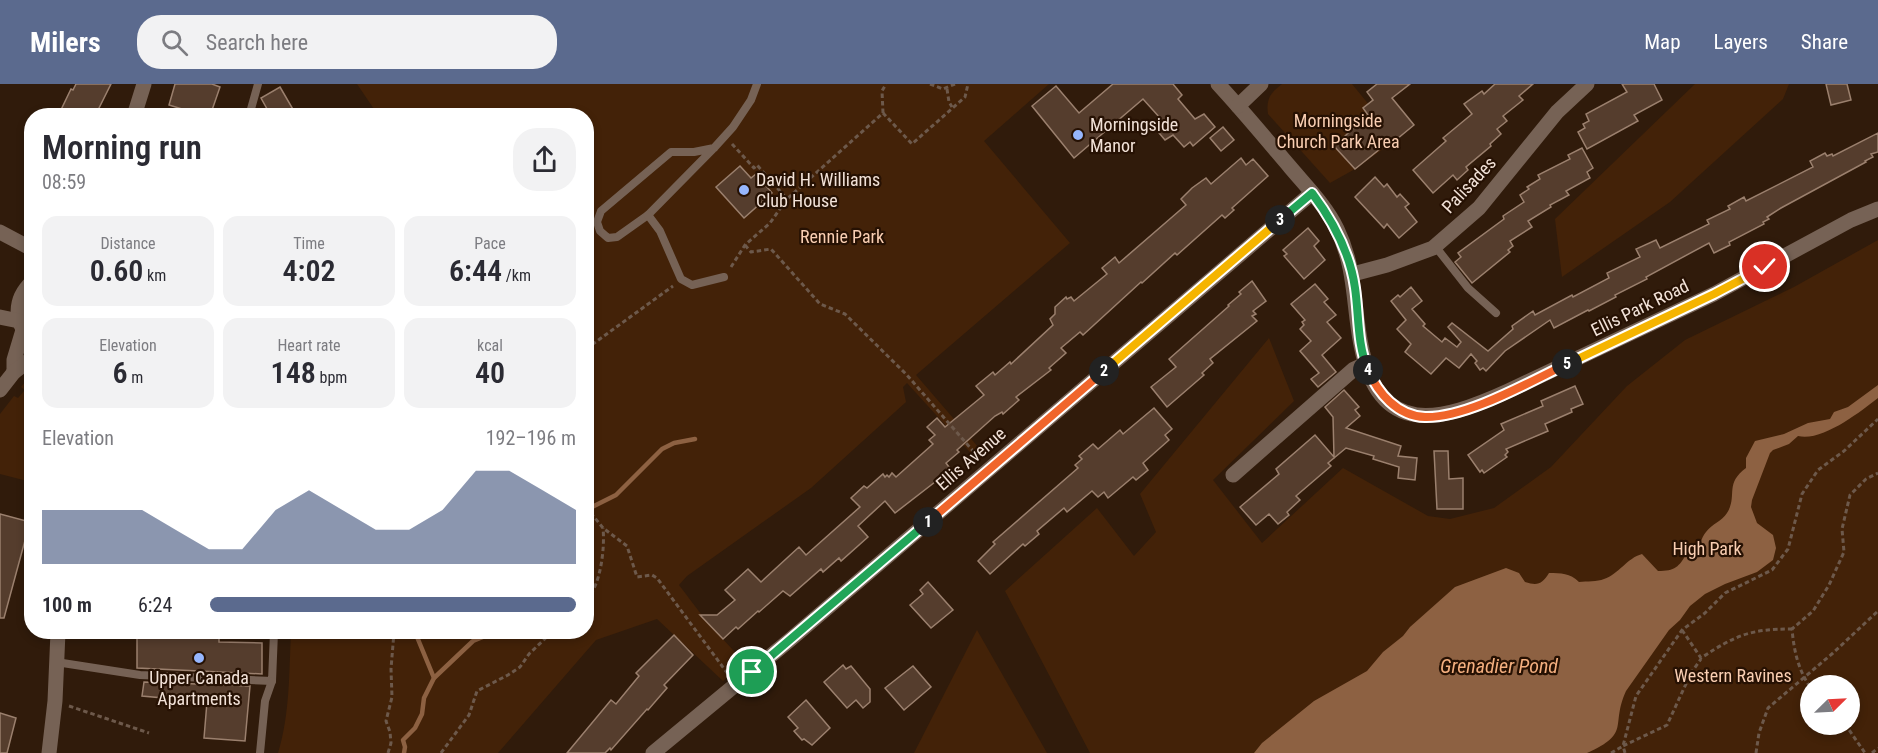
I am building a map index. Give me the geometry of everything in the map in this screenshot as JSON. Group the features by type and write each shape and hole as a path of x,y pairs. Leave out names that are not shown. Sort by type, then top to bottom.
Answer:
{"street":[{"path":"136,108 144,84"},
{"name":"Ellis Park Road","path":"1218,84 1312,193 1337,228 1353,274 1361,343 1365,364 1373,382 1385,398 1405,412 1424,417 1439,416 1475,406 1714,294 1851,220 1878,209"},
{"path":"1238,106 1261,84"},
{"name":"Palisades","path":"1353,274 1387,265 1436,246 1479,208 1557,112 1587,84"},
{"name":"Ellis Avenue","path":"653,753 809,624 1312,193"},
{"path":"0,232 24,245"},
{"path":"14,372 15,360 24,330 18,305 24,291"},
{"path":"0,309 18,305"},
{"path":"0,317 24,330"},
{"path":"0,390 14,372 24,364"},
{"path":"1233,475 1354,369 1365,364"},
{"path":"49,753 55,701 58,639"}],"lane":[{"path":"251,108 258,84"},
{"path":"714,148 694,152 671,152 601,211 597,222 600,231 608,238 617,237 648,215 714,148 725,135 751,100 757,84"},
{"path":"648,215 660,231 681,279 692,285 724,277"},
{"path":"1436,246 1468,288 1496,312"},
{"path":"260,753 265,701 272,681 274,639"},
{"path":"56,662 140,675 272,681"}],"path":[{"path":"886,84 882,91 883,113 912,144 965,97 968,84"},
{"path":"930,84 940,89 947,89 955,84"},
{"path":"947,89 952,107"},
{"path":"724,277 745,245 770,223 787,199 883,113"},
{"path":"725,135 754,168 757,165 787,199"},
{"path":"745,245 752,252 771,249 820,304 845,314 914,383 980,459"},
{"path":"594,343 681,279"},
{"path":"1625,753 1623,746 1636,696 1683,630 1725,593 1772,570 1788,549 1802,494 1818,470 1844,451 1878,420"},
{"path":"1611,753 1667,724 1691,673 1701,658 1740,635 1769,629 1792,629 1813,611 1844,552 1842,529 1850,495 1866,478 1878,473"},
{"path":"594,518 603,528 627,546 637,577 652,575 657,578 728,675"},
{"path":"594,588 599,576 603,528"},
{"path":"1807,675 1878,611"},
{"path":"1792,629 1802,675"},
{"path":"1683,630 1701,658"},
{"path":"388,753 391,743 386,721 392,697 393,639"},
{"path":"441,753 469,715 477,691 520,666 545,639"},
{"path":"1756,753 1759,733 1768,708 1800,681"},
{"path":"55,701 149,734"},
{"path":"1853,735 1865,753"},
{"path":"1872,753 1878,748"}],"green space":[{"name":"Rennie Park","path":"357,84 1049,84 984,141 1070,243 916,375 985,455 978,461 907,383 903,387 906,402 811,488 687,576 679,585 707,622 745,663 723,681 657,619 596,640 498,753 278,753 287,708 291,639 594,639 594,108 373,108"},
{"name":"Morningside Church Park Area","path":"1282,84 1352,84 1397,139 1355,169 1330,183 1268,114 1270,97 1274,90"},
{"path":"1695,84 1789,84 1783,99 1670,202 1562,277 1555,219"},
{"name":"High Park","path":"1878,240 1878,753 1090,753 1005,591 1097,508 1134,556 1156,532 1140,494 1269,338 1294,401 1213,480 1262,543 1343,468 1428,516 1450,519 1494,508 1551,467 1627,386 1685,340 1794,287"},
{"path":"24,391 24,480 0,474 0,414 14,396 18,398"},
{"path":"977,630 1047,753 914,753"}],"water":[{"name":"Grenadier Pond","path":"1878,385 1878,398 1840,425 1818,435 1798,436 1789,444 1770,453 1751,507 1757,523 1773,535 1776,548 1773,560 1757,572 1705,594 1690,606 1669,630 1626,691 1615,734 1601,746 1587,753 1254,753 1262,743 1314,701 1367,671 1383,652 1455,587 1506,568 1519,573 1525,582 1533,584 1542,582 1549,573 1569,575 1579,582 1598,581 1614,574 1642,554 1658,571 1676,567 1687,553 1695,552 1706,532 1727,513 1732,501 1735,479 1746,468 1746,458 1755,441 1784,434 1808,423 1830,419 1834,412 1848,407"}],"building":[{"path":"76,84 111,84 99,108 62,108 71,89 73,90"},
{"path":"175,84 212,84 220,87 213,108 179,108 169,105"},
{"name":"Morningside Manor","path":"1113,84 1173,84 1182,95 1178,99 1195,119 1204,114 1215,127 1193,146 1190,142 1184,147 1173,135 1165,140 1154,127 1161,119 1143,99 1074,158 1032,106 1056,86 1079,113"},
{"path":"1377,84 1410,84 1392,98 1414,125 1355,169 1334,146 1368,115 1363,108 1373,100 1367,92"},
{"path":"1495,84 1533,84 1519,96 1523,100 1503,116 1507,121 1497,129 1501,134 1490,144 1491,146 1466,167 1468,170 1457,180 1453,175 1433,193 1413,170 1446,141 1443,138 1472,114 1464,104 1482,91 1484,94"},
{"path":"1622,84 1654,84 1662,100 1634,115 1638,121 1587,149 1578,132 1585,128 1583,124 1589,121 1586,114 1627,92"},
{"path":"1826,84 1847,84 1851,100 1831,105"},
{"path":"280,87 292,108 267,108 261,98"},
{"path":"1223,127 1234,140 1221,151 1210,138"},
{"path":"1878,133 1878,152 1871,154 1873,157 1781,208 1767,217 1769,219 1763,222 1764,224 1729,242 1730,245 1714,253 1709,243 1615,295 1616,297 1554,328 1550,320 1505,351 1486,371 1483,368 1480,370 1471,354 1459,368 1446,358 1431,374 1405,352 1411,344 1397,329 1406,320 1391,301 1398,295 1400,297 1411,287 1422,301 1412,309 1425,324 1423,326 1442,342 1445,338 1457,347 1461,342 1448,327 1452,323 1488,351 1513,329 1512,326 1533,311 1535,315 1572,295 1573,297 1609,278 1607,273 1640,257 1636,249 1656,240 1660,248 1709,224 1707,220 1730,209 1728,206 1744,197 1746,201 1813,167 1810,161 1825,153 1827,156 1832,154 1833,156"},
{"path":"1582,148 1593,168 1587,172 1590,178 1566,191 1569,195 1528,221 1532,227 1510,241 1513,246 1508,250 1510,252 1472,283 1455,262 1461,257 1458,253 1524,202 1520,195 1529,189 1527,187 1540,179 1538,175 1570,159 1568,155"},
{"path":"1241,158 1246,165 1253,159 1268,176 1232,208 1234,210 1225,218 1222,215 1177,255 1175,253 1141,282 1083,335 1080,332 1061,348 1066,353 1049,368 1051,370 1016,397 1019,400 1003,414 1002,412 995,416 957,450 959,452 946,463 949,467 935,482 895,513 885,501 858,526 868,537 841,561 839,558 823,572 821,569 790,596 783,591 723,639 700,615 717,615 735,600 725,590 748,569 761,582 799,547 806,555 860,507 851,498 864,486 867,488 883,474 889,477 892,473 896,477 933,444 929,440 935,435 927,427 937,418 945,427 984,395 976,386 993,372 995,375 1010,362 1011,364 1053,325 1050,319 1055,314 1055,307 1066,297 1067,299 1071,297 1074,301 1107,274 1102,268 1115,257 1119,263 1186,205 1181,199 1192,188 1206,178 1211,184"},
{"name":"David H. Williams Club House","path":"740,166 751,178 756,174 772,193 744,218 716,187"},
{"path":"1375,177 1384,187 1387,184 1397,197 1400,194 1409,204 1405,207 1417,222 1399,238 1387,224 1384,228 1355,197"},
{"path":"1308,228 1319,241 1314,246 1325,260 1304,279 1284,256 1287,254 1283,250"},
{"path":"1252,281 1266,301 1253,311 1256,314 1252,316 1257,321 1210,359 1213,363 1202,373 1204,375 1167,407 1151,387 1176,367 1169,359 1229,306 1241,294 1239,292"},
{"path":"1315,284 1328,299 1324,302 1336,315 1327,322 1341,338 1322,355 1336,372 1318,387 1311,379 1319,373 1300,351 1311,341 1300,329 1305,320 1291,304"},
{"path":"1575,386 1583,404 1571,409 1572,412 1545,424 1548,431 1506,449 1507,457 1484,473 1482,470 1480,472 1468,455 1504,430 1501,424 1543,406 1541,401"},
{"path":"1344,390 1359,407 1355,410 1360,416 1346,428 1401,446 1398,456 1417,458 1415,480 1398,478 1399,467 1373,459 1374,456 1346,448 1328,463 1331,466 1296,496 1300,500 1287,512 1289,515 1278,524 1269,514 1256,525 1240,507 1279,474 1276,469 1315,435 1334,457 1333,417 1325,407"},
{"path":"1154,408 1172,429 1165,435 1169,440 1143,463 1148,470 1136,480 1133,477 1108,498 1104,492 1098,497 1092,491 1067,512 1064,508 1037,531 1039,534 1025,546 1023,544 990,574 978,561 995,544 993,542 1078,468 1075,465 1082,459 1079,456 1093,444 1098,449 1120,430 1123,434"},
{"path":"1434,451 1448,451 1449,479 1463,478 1463,509 1437,509"},
{"path":"0,514 24,520 24,544 4,618 0,618"},
{"path":"928,582 953,610 931,628 910,605 923,594 920,590"},
{"path":"674,635 693,655 664,685 667,688 648,710 611,750 610,748 605,753 567,753 611,700 616,704 639,676 636,673"},
{"name":"Upper Canada Apartments","path":"137,639 219,639 219,642 262,643 262,674 137,668"},
{"path":"843,665 846,669 851,666 870,689 870,702 863,708 856,700 847,708 824,682"},
{"path":"913,666 931,687 904,710 885,688"},
{"path":"144,682 250,686 245,741 204,738 207,702 142,696"},
{"path":"806,700 830,728 812,745 802,740 794,731 798,728 788,717"},
{"path":"0,713 16,718 7,753 0,753"}],"waterway":[{"path":"594,506 616,495 662,449 674,443 695,439"},
{"path":"418,639 434,678"},
{"path":"404,753 403,740 415,728 422,714 424,698 434,678 478,639"}],"place":[{"name":"Morningside Manor","path":"1078,135"},
{"name":"David H. Williams Club House","path":"744,190"},
{"name":"Upper Canada Apartments","path":"199,658"}],"route":[{"path":"752,672 1312,193 1337,228 1353,274 1361,343 1365,364 1373,382 1392,404 1414,416 1439,416 1475,406 1613,343 1765,267"}],"park label":[{"name":"Western Ravines","path":"1733,676"}]}
